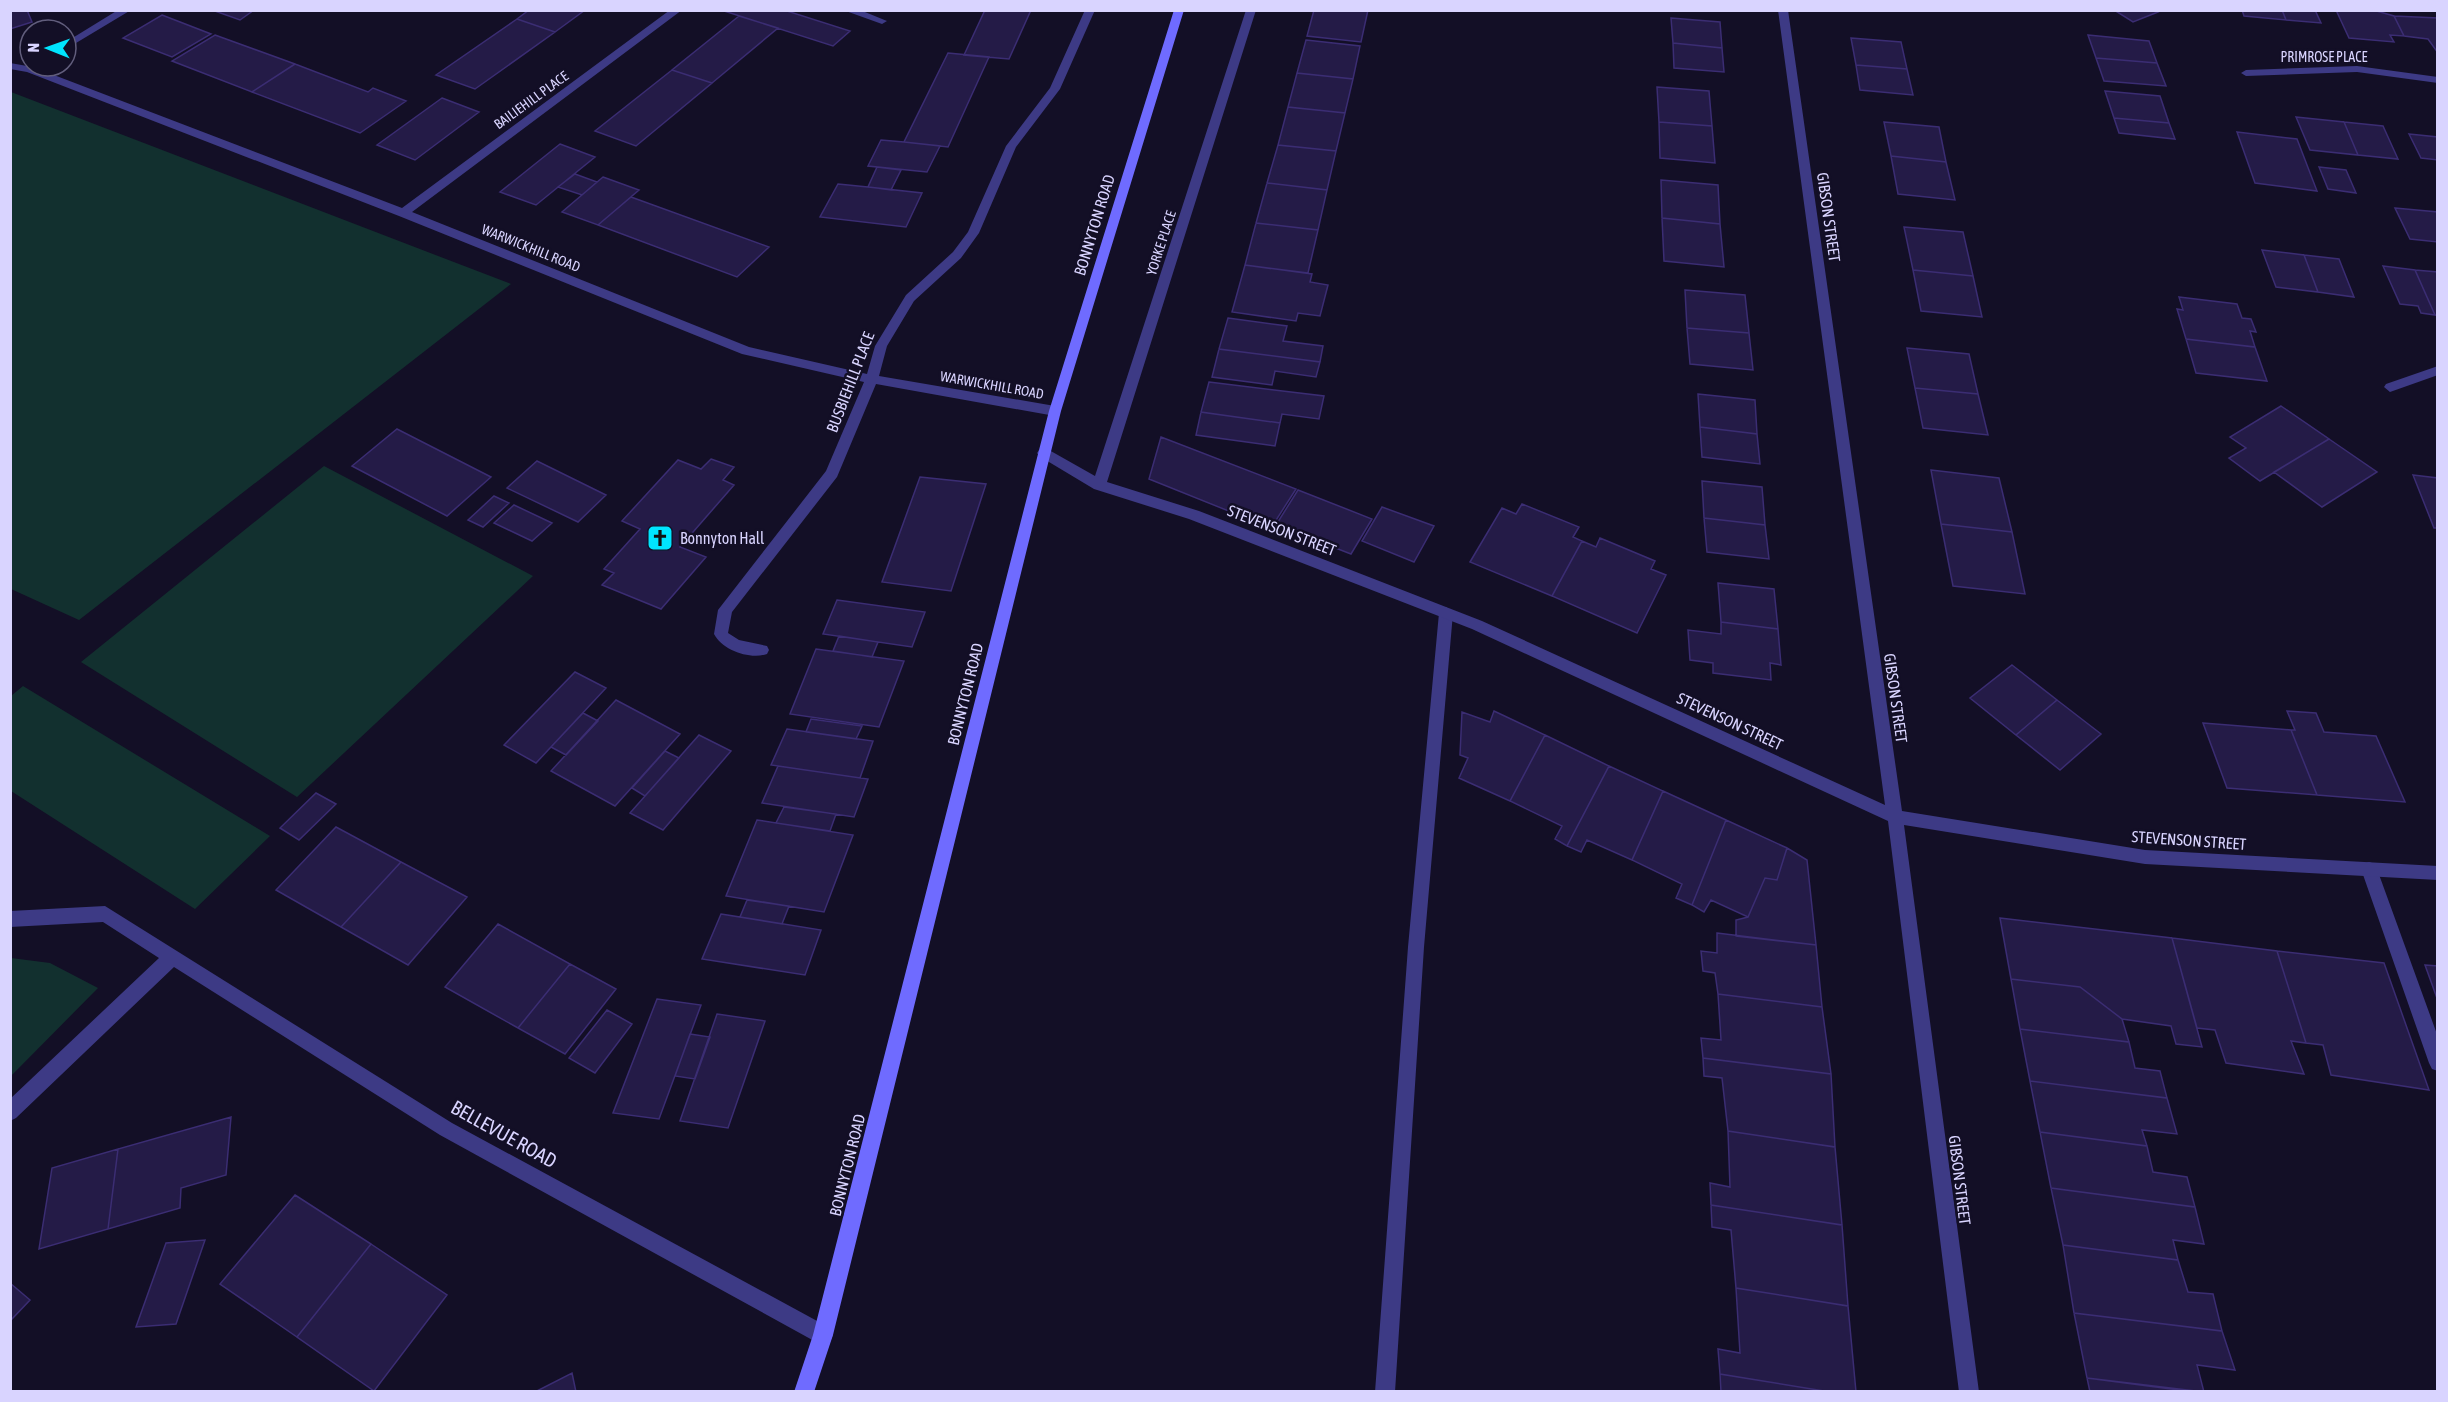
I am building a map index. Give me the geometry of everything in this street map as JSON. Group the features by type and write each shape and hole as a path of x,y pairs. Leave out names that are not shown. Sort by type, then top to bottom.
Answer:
{"street":[{"path":"78,39 126,10"},
{"name":"BAILIEHILL PLACE","path":"403,213 677,10"},
{"path":"848,10 882,21"},
{"name":"BUSBIEHILL PLACE","path":"762,650 728,642 721,634 725,610 832,473 872,380 881,346 894,321 910,298 957,255 973,233 1011,146 1055,89 1090,10"},
{"name":"BONNYTON ROAD","path":"804,1392 823,1335 1055,411 1179,10"},
{"name":"YORKE PLACE","path":"1099,484 1251,10"},
{"name":"GIBSON STREET","path":"1783,10 1895,817 1969,1392"},
{"name":"PRIMROSE PLACE","path":"2246,73 2356,69 2438,80"},
{"name":"WARWICKHILL ROAD","path":"59,78 746,351 788,363 872,380 1055,411"},
{"path":"2390,387 2438,370"},
{"name":"STEVENSON STREET","path":"1044,453 1099,484 1194,515 1446,613 1895,817 2145,857 2438,873"},
{"path":"1385,1392 1416,947 1446,613"},
{"path":"2369,869 2438,1063"},
{"name":"BELLEVUE ROAD","path":"10,919 105,914 171,958 446,1129 823,1335"},
{"path":"10,1112 171,958"}],"green space":[{"path":"10,92 511,284 79,620 11,589"},
{"path":"324,466 533,576 297,797 81,662"},
{"path":"23,686 270,836 195,909 11,791 11,696"},
{"path":"11,958 50,963 98,988 11,1076"}],"building":[{"path":"10,10 27,10 30,18 18,18 18,26 10,29"},
{"path":"212,10 254,10 240,20"},
{"path":"529,10 585,10 555,32 517,19"},
{"path":"721,10 784,10 850,31 833,46"},
{"path":"985,10 1031,10 1009,59 964,55"},
{"path":"1314,10 1368,10 1361,42 1307,36"},
{"path":"2114,10 2155,10 2158,12 2133,22"},
{"path":"2242,10 2282,10 2286,20 2244,16"},
{"path":"2282,10 2315,10 2321,23 2286,20"},
{"path":"2336,10 2373,10 2394,16 2404,36 2390,35 2394,42 2349,38"},
{"path":"162,15 211,34 172,57 123,38"},
{"path":"739,16 778,28 712,83 672,70"},
{"path":"2394,16 2438,18 2438,53 2428,39 2404,36"},
{"path":"1671,18 1720,22 1722,48 1673,43"},
{"path":"517,19 555,32 475,89 436,75"},
{"path":"215,35 295,64 252,92 172,61"},
{"path":"2088,35 2149,41 2157,63 2096,58"},
{"path":"1851,38 1901,42 1907,69 1856,65"},
{"path":"1306,40 1360,46 1353,79 1297,73"},
{"path":"1673,43 1722,48 1724,72 1674,68"},
{"path":"948,53 989,57 948,147 904,142"},
{"path":"2096,58 2157,63 2166,86 2104,81"},
{"path":"295,64 368,92 373,88 406,101 360,133 252,92"},
{"path":"1856,65 1907,69 1913,95 1860,90"},
{"path":"672,70 712,83 636,146 595,131"},
{"path":"1297,73 1353,79 1345,113 1288,107"},
{"path":"1657,87 1709,91 1712,126 1659,122"},
{"path":"2105,91 2160,96 2169,123 2114,118"},
{"path":"442,98 479,112 415,160 377,145"},
{"path":"1288,107 1345,113 1336,151 1278,145"},
{"path":"2296,117 2344,122 2358,155 2310,150"},
{"path":"2114,118 2169,123 2175,139 2119,133"},
{"path":"1659,122 1712,126 1715,163 1660,158"},
{"path":"1884,122 1939,127 1946,162 1891,156"},
{"path":"2344,122 2383,126 2398,159 2358,155"},
{"path":"2237,132 2297,139 2317,191 2255,183"},
{"path":"2409,134 2438,137 2438,160 2421,158"},
{"path":"881,140 940,146 927,172 868,166"},
{"path":"560,144 595,157 536,205 500,192"},
{"path":"1278,145 1336,151 1327,190 1267,183"},
{"path":"1891,156 1946,162 1955,200 1898,194"},
{"path":"877,167 901,170 891,190 868,187"},
{"path":"2319,167 2346,170 2356,193 2328,189"},
{"path":"575,174 597,182 582,195 558,187"},
{"path":"603,177 639,190 598,225 562,212"},
{"path":"1661,180 1718,185 1720,224 1662,218"},
{"path":"1267,183 1327,190 1318,230 1256,223"},
{"path":"838,184 922,193 906,227 820,217"},
{"path":"631,197 769,247 737,277 598,225"},
{"path":"2395,208 2438,212 2438,242 2410,239"},
{"path":"1662,218 1720,224 1724,267 1664,261"},
{"path":"1256,223 1318,230 1308,273 1245,265"},
{"path":"1904,227 1963,232 1973,276 1913,270"},
{"path":"2262,250 2304,255 2318,292 2276,287"},
{"path":"2304,255 2339,259 2354,297 2318,292"},
{"path":"1245,265 1312,274 1310,282 1328,285 1320,316 1298,313 1296,321 1232,312"},
{"path":"2383,266 2415,270 2435,315 2421,313 2418,306 2400,304"},
{"path":"1913,270 1973,276 1982,317 1921,311"},
{"path":"2415,270 2438,272 2438,315 2435,315"},
{"path":"1685,290 1745,295 1749,333 1687,328"},
{"path":"2179,297 2237,304 2242,318 2251,319 2256,332 2250,331 2255,347 2186,339 2177,309 2183,310"},
{"path":"1228,318 1287,326 1283,341 1323,346 1320,362 1219,349"},
{"path":"1687,328 1749,333 1753,370 1690,364"},
{"path":"2186,339 2255,347 2267,381 2196,373"},
{"path":"1907,348 1969,354 1978,394 1915,388"},
{"path":"1219,349 1320,362 1316,377 1275,371 1272,385 1212,377"},
{"path":"1209,382 1324,396 1319,419 1282,414 1280,423 1201,412"},
{"path":"1915,388 1978,394 1988,435 1923,428"},
{"path":"1698,394 1755,400 1757,434 1700,427"},
{"path":"2281,406 2329,439 2260,481 2229,458 2246,448 2230,437"},
{"path":"1201,412 1280,423 1275,446 1196,435"},
{"path":"1700,427 1757,434 1760,464 1702,457"},
{"path":"397,429 491,477 447,516 352,466"},
{"path":"1161,437 1296,489 1271,528 1149,479"},
{"path":"2329,439 2377,472 2322,507 2274,472"},
{"name":"Bonnyton Hall","path":"711,459 734,467 723,480 734,485 680,547 706,557 661,609 602,585 614,573 604,569 640,529 622,521 678,460 701,469"},
{"path":"537,461 606,495 578,522 507,488"},
{"path":"1931,470 1999,478 2012,532 1941,524"},
{"path":"2413,475 2438,478 2438,528 2434,528"},
{"path":"920,477 986,484 951,591 882,582"},
{"path":"1702,481 1762,487 1765,525 1704,518"},
{"path":"1298,490 1372,519 1351,554 1276,525"},
{"path":"494,496 509,503 483,527 468,520"},
{"path":"1522,504 1579,527 1573,537 1582,541 1552,596 1470,562 1502,508 1516,514"},
{"path":"514,505 552,523 532,541 494,523"},
{"path":"1382,507 1434,526 1414,562 1362,541"},
{"path":"1704,518 1765,525 1769,559 1707,552"},
{"path":"1941,524 2012,532 2025,594 1953,586"},
{"path":"1600,538 1655,561 1651,569 1666,575 1637,633 1552,596 1582,541 1596,547"},
{"path":"1718,583 1774,589 1778,629 1721,622"},
{"path":"837,600 925,612 912,647 823,634"},
{"path":"1721,622 1778,629 1781,665 1770,663 1771,680 1713,673 1713,663 1690,660 1688,630 1721,634"},
{"path":"839,636 878,642 872,657 833,651"},
{"path":"816,649 904,661 879,727 790,714"},
{"path":"2012,665 2057,700 2016,735 1970,698"},
{"path":"575,672 606,688 536,763 504,745"},
{"path":"616,700 680,734 615,806 551,771"},
{"path":"2057,700 2101,734 2060,770 2016,735"},
{"path":"1494,711 1545,735 1510,801 1459,778 1468,758 1460,755 1462,712 1490,722"},
{"path":"2287,711 2316,713 2324,732 2376,736 2405,802 2317,795 2291,730 2295,730"},
{"path":"583,713 598,721 566,755 551,747"},
{"path":"811,719 862,726 856,739 806,732"},
{"path":"2203,723 2291,730 2317,795 2227,788"},
{"path":"787,729 873,741 860,778 771,765"},
{"path":"699,735 731,751 663,830 630,813"},
{"path":"1545,735 1609,766 1567,846 1555,839 1562,826 1510,801"},
{"path":"665,751 679,758 645,796 632,788"},
{"path":"778,766 868,779 854,817 762,803"},
{"path":"1609,766 1663,791 1632,860 1587,840 1581,852 1567,846"},
{"path":"1663,791 1726,820 1692,905 1676,898 1682,884 1632,860"},
{"path":"316,793 336,804 299,840 280,828"},
{"path":"784,807 836,814 830,831 776,823"},
{"path":"757,820 853,835 824,912 726,896"},
{"path":"1726,820 1787,848 1777,880 1765,878 1748,917 1711,900 1704,912 1692,905"},
{"path":"336,827 401,862 341,927 276,890"},
{"path":"1787,848 1807,860 1816,945 1736,936 1736,920 1748,917 1765,878 1777,880"},
{"path":"401,862 467,897 408,965 341,927"},
{"path":"747,900 789,906 782,924 740,917"},
{"path":"721,914 821,930 805,975 702,959"},
{"path":"2000,918 2172,938 2202,1047 2176,1044 2171,1026 2122,1019 2080,987 2011,979"},
{"path":"498,924 570,964 518,1028 445,987"},
{"path":"1717,933 1816,945 1822,1007 1718,994 1715,973 1703,971 1701,951 1717,953"},
{"path":"2172,938 2277,951 2306,1043 2291,1041 2304,1074 2226,1063 2215,1030 2197,1028"},
{"path":"2277,951 2384,963 2429,1090 2331,1075 2323,1045 2306,1043"},
{"path":"570,964 616,989 565,1054 518,1028"},
{"path":"2425,965 2438,966 2438,1001"},
{"path":"2011,979 2080,987 2122,1019 2129,1042 2020,1029"},
{"path":"1718,994 1822,1007 1831,1074 1703,1058 1701,1038 1721,1040"},
{"path":"657,999 701,1005 659,1119 613,1113"},
{"path":"607,1010 632,1024 595,1073 569,1058"},
{"path":"717,1014 765,1021 728,1128 680,1121"},
{"path":"2020,1029 2129,1042 2135,1068 2160,1071 2167,1098 2030,1081"},
{"path":"690,1034 710,1037 695,1079 675,1076"},
{"path":"1703,1058 1831,1074 1835,1147 1728,1131 1722,1078 1704,1076"},
{"path":"2030,1081 2167,1098 2177,1134 2142,1130 2147,1146 2040,1132"},
{"path":"231,1117 226,1175 181,1188 180,1208 108,1229 118,1149"},
{"path":"1728,1131 1835,1147 1842,1225 1711,1205 1710,1183 1730,1187"},
{"path":"2040,1132 2147,1146 2153,1172 2187,1177 2195,1207 2051,1188"},
{"path":"118,1149 108,1229 39,1249 52,1168"},
{"path":"2051,1188 2195,1207 2204,1244 2173,1240 2178,1260 2063,1245"},
{"path":"295,1195 371,1244 297,1337 220,1284"},
{"path":"1711,1205 1842,1225 1848,1306 1736,1288 1731,1230 1712,1227"},
{"path":"205,1240 176,1324 136,1327 166,1243"},
{"path":"371,1244 447,1295 374,1391 297,1337"},
{"path":"2063,1245 2178,1260 2188,1292 2213,1294 2222,1331 2074,1313"},
{"path":"10,1283 30,1300 10,1321"},
{"path":"1736,1288 1848,1306 1856,1392 1830,1392 1720,1374 1718,1349 1740,1353"},
{"path":"2074,1313 2222,1331 2235,1370 2197,1365 2204,1392 2087,1378"},
{"path":"572,1373 576,1392 535,1392"},
{"path":"1720,1374 1830,1392 1721,1392"},
{"path":"2087,1378 2194,1392 2090,1392"}],"place":[{"name":"Bonnyton Hall","path":"660,538"}]}
